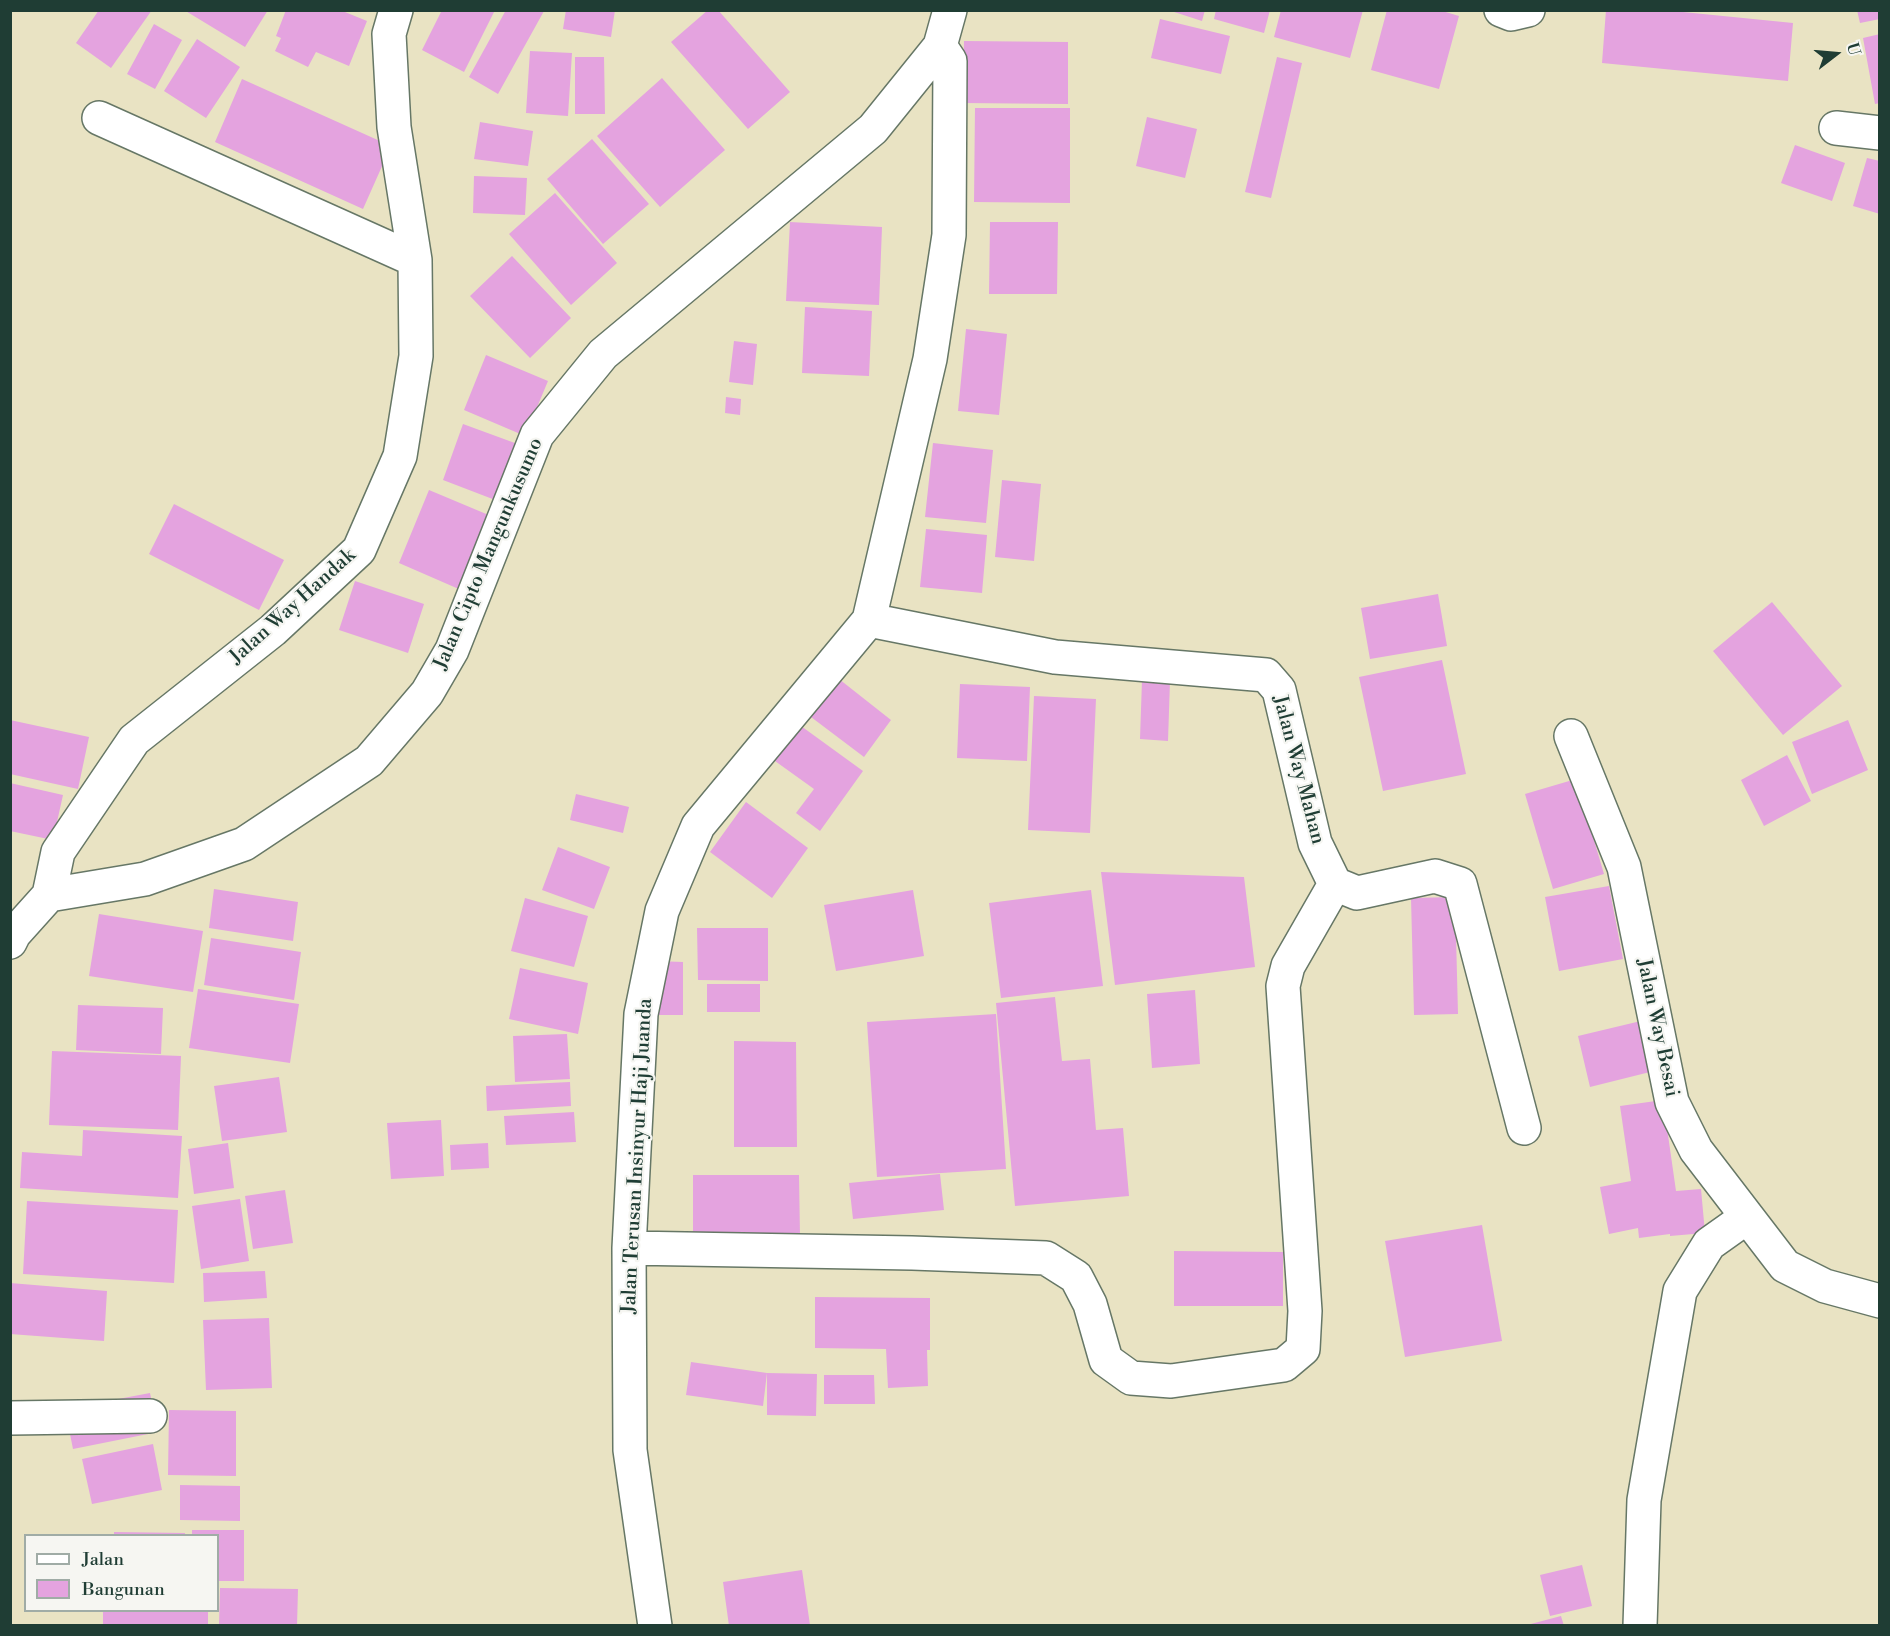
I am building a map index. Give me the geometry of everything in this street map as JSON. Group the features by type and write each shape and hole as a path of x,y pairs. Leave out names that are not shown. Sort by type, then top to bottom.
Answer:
{"street":[{"name":"Jalan Way Handak","path":"49,895 58,852 134,740 273,630 359,550 400,456 416,356 415,260 393,127 389,34 396,10"},
{"name":"Jalan Cipto Mangunkusumo","path":"49,895 145,879 244,844 369,761 427,693 452,651 537,435 603,354 873,129 940,46 950,10"},
{"path":"1501,10 1511,14 1528,10"},
{"name":"Jalan Terusan Insinyur Haji Juanda","path":"655,1626 630,1450 629,1248 641,1014 662,911 698,826 869,620 930,359 949,235 950,61 940,46"},
{"path":"99,118 415,260"},
{"path":"1836,128 1880,133"},
{"name":"Jalan Way Mahan","path":"869,620 1055,657 1266,675 1279,690 1315,843 1335,884"},
{"name":"Jalan Way Besai","path":"1571,736 1624,867 1672,1102 1696,1150 1785,1266 1825,1286 1880,1301"},
{"path":"629,1248 1046,1258 1076,1276 1090,1304 1106,1360 1131,1378 1171,1381 1284,1365 1303,1349 1305,1311 1282,986 1288,966 1335,884 1357,893 1435,876 1460,884 1524,1128"},
{"path":"10,942 14,934 49,895"},
{"path":"1640,1626 1644,1500 1680,1291 1709,1244 1747,1217"},
{"path":"10,1418 150,1416"}],"building":[{"path":"99,10 152,10 111,68 76,43"},
{"path":"184,10 268,10 245,47"},
{"path":"286,10 340,10 367,21 349,66 316,52 308,67 275,51 281,38 276,36"},
{"path":"442,10 495,10 464,72 422,50"},
{"path":"506,10 544,11 498,94 469,77"},
{"path":"566,10 615,10 611,37 563,29"},
{"path":"708,10 718,10 790,92 748,129 671,42"},
{"path":"1168,10 1205,10 1202,21"},
{"path":"1216,10 1270,10 1264,33 1214,19"},
{"path":"1281,10 1363,10 1350,58 1274,37"},
{"path":"1387,10 1439,10 1459,16 1439,89 1371,70"},
{"path":"1606,10 1663,10 1793,23 1788,81 1602,63"},
{"path":"1857,10 1880,10 1880,19 1860,23"},
{"path":"1160,19 1230,36 1221,74 1151,58"},
{"path":"154,24 182,40 155,89 127,74"},
{"path":"1880,34 1880,103 1875,104 1863,38"},
{"path":"197,39 240,67 206,118 164,91"},
{"path":"964,41 1068,42 1068,104 963,103"},
{"path":"530,51 572,53 568,116 526,113"},
{"path":"575,57 604,57 605,114 575,114"},
{"path":"1277,57 1302,63 1271,198 1245,192"},
{"path":"662,78 725,150 660,207 597,136"},
{"path":"242,79 391,146 363,209 215,142"},
{"path":"975,108 1070,108 1070,203 974,202"},
{"path":"1147,117 1197,129 1185,178 1136,166"},
{"path":"480,122 533,131 528,166 474,159"},
{"path":"592,139 649,204 603,244 547,179"},
{"path":"1795,145 1845,163 1832,201 1781,183"},
{"path":"1867,158 1880,161 1880,214 1853,206"},
{"path":"474,176 527,178 525,215 473,213"},
{"path":"555,193 617,263 571,305 509,234"},
{"path":"790,222 882,227 879,305 786,301"},
{"path":"990,222 1058,222 1057,294 989,294"},
{"path":"512,256 571,318 530,358 470,296"},
{"path":"805,307 872,311 869,376 802,373"},
{"path":"966,329 1007,334 999,415 958,411"},
{"path":"734,341 757,344 753,385 729,382"},
{"path":"486,355 548,381 525,436 464,410"},
{"path":"726,397 741,399 740,415 725,413"},
{"path":"463,424 523,446 503,503 443,480"},
{"path":"933,443 993,450 986,523 925,517"},
{"path":"1002,480 1041,484 1034,561 995,557"},
{"path":"429,490 491,516 461,590 399,563"},
{"path":"174,504 284,560 259,610 149,554"},
{"path":"926,529 987,535 982,593 920,587"},
{"path":"355,581 424,604 408,653 339,630"},
{"path":"1438,594 1447,646 1370,659 1361,608"},
{"path":"1772,602 1842,686 1783,735 1713,651"},
{"path":"1442,660 1466,774 1383,791 1359,677"},
{"path":"839,679 891,720 864,757 811,717"},
{"path":"1142,680 1170,681 1168,741 1140,739"},
{"path":"960,684 1030,687 1027,761 957,758"},
{"path":"1034,696 1096,699 1090,833 1028,830"},
{"path":"10,720 89,737 78,789 10,774"},
{"path":"1848,720 1868,770 1812,794 1792,742"},
{"path":"801,726 863,771 820,831 796,813 814,789 775,761"},
{"path":"1787,755 1811,801 1764,826 1741,780"},
{"path":"1576,779 1604,874 1553,889 1525,794"},
{"path":"10,783 63,795 53,840 10,831"},
{"path":"576,794 629,807 623,833 570,820"},
{"path":"746,802 808,848 772,898 710,852"},
{"path":"558,847 610,867 594,909 542,890"},
{"path":"1101,872 1244,877 1255,967 1115,985"},
{"path":"1609,886 1623,959 1559,971 1545,897"},
{"path":"214,889 298,902 293,941 209,928"},
{"path":"913,890 924,956 836,971 824,905"},
{"path":"1091,890 1103,986 1001,998 989,903"},
{"path":"1455,897 1458,1014 1414,1015 1411,898"},
{"path":"525,898 588,916 574,967 511,951"},
{"path":"99,914 203,931 193,992 89,976"},
{"path":"697,928 768,928 768,981 698,980"},
{"path":"211,938 301,952 294,1000 204,985"},
{"path":"656,961 683,962 683,1015 649,1015"},
{"path":"520,968 588,983 578,1034 509,1019"},
{"path":"707,984 760,984 760,1012 707,1012"},
{"path":"198,989 299,1004 290,1063 189,1048"},
{"path":"1195,990 1200,1064 1152,1068 1147,994"},
{"path":"1055,997 1062,1061 1090,1059 1096,1130 1123,1128 1129,1196 1015,1206 996,1003"},
{"path":"78,1005 163,1008 161,1054 76,1050"},
{"path":"996,1014 1006,1169 877,1177 867,1022"},
{"path":"1645,1020 1658,1070 1590,1087 1578,1036"},
{"path":"567,1034 570,1079 515,1082 513,1036"},
{"path":"734,1041 796,1042 797,1147 734,1147"},
{"path":"52,1051 181,1056 178,1130 49,1125"},
{"path":"279,1077 287,1132 222,1141 214,1086"},
{"path":"570,1082 571,1106 487,1111 486,1086"},
{"path":"1663,1100 1676,1191 1701,1189 1705,1233 1639,1238 1638,1228 1609,1234 1600,1187 1631,1181 1620,1106"},
{"path":"574,1112 576,1142 506,1145 504,1116"},
{"path":"441,1120 444,1176 391,1179 387,1123"},
{"path":"83,1130 182,1136 178,1198 20,1188 22,1152 82,1156"},
{"path":"228,1143 234,1188 194,1194 188,1149"},
{"path":"488,1143 489,1168 451,1170 450,1145"},
{"path":"940,1174 944,1210 853,1219 849,1183"},
{"path":"693,1175 799,1175 800,1236 693,1235"},
{"path":"285,1190 293,1243 253,1249 245,1196"},
{"path":"240,1199 249,1261 201,1269 192,1206"},
{"path":"27,1201 178,1210 174,1283 23,1274"},
{"path":"1482,1225 1502,1341 1405,1357 1385,1241"},
{"path":"1174,1251 1283,1252 1283,1306 1174,1306"},
{"path":"265,1271 267,1298 204,1302 203,1273"},
{"path":"10,1283 107,1291 104,1341 10,1334"},
{"path":"815,1297 930,1298 930,1350 927,1350 928,1386 888,1388 886,1349 815,1348"},
{"path":"269,1318 272,1388 206,1390 203,1320"},
{"path":"691,1362 767,1373 763,1406 686,1395"},
{"path":"767,1373 817,1374 816,1416 767,1415"},
{"path":"824,1375 874,1375 875,1404 824,1404"},
{"path":"150,1393 158,1432 73,1449 65,1409"},
{"path":"169,1410 236,1411 236,1476 168,1475"},
{"path":"153,1444 162,1490 92,1504 82,1459"},
{"path":"180,1485 240,1486 240,1521 180,1520"},
{"path":"192,1530 244,1530 244,1581 219,1581 219,1534 192,1534"},
{"path":"114,1532 185,1533 185,1534 114,1534"},
{"path":"1582,1565 1592,1606 1550,1616 1540,1575"},
{"path":"802,1570 810,1625 729,1626 723,1582"},
{"path":"220,1588 298,1589 297,1626 219,1626"},
{"path":"103,1612 208,1612 208,1626 103,1625"},
{"path":"1561,1616 1564,1626 1527,1625"}]}
